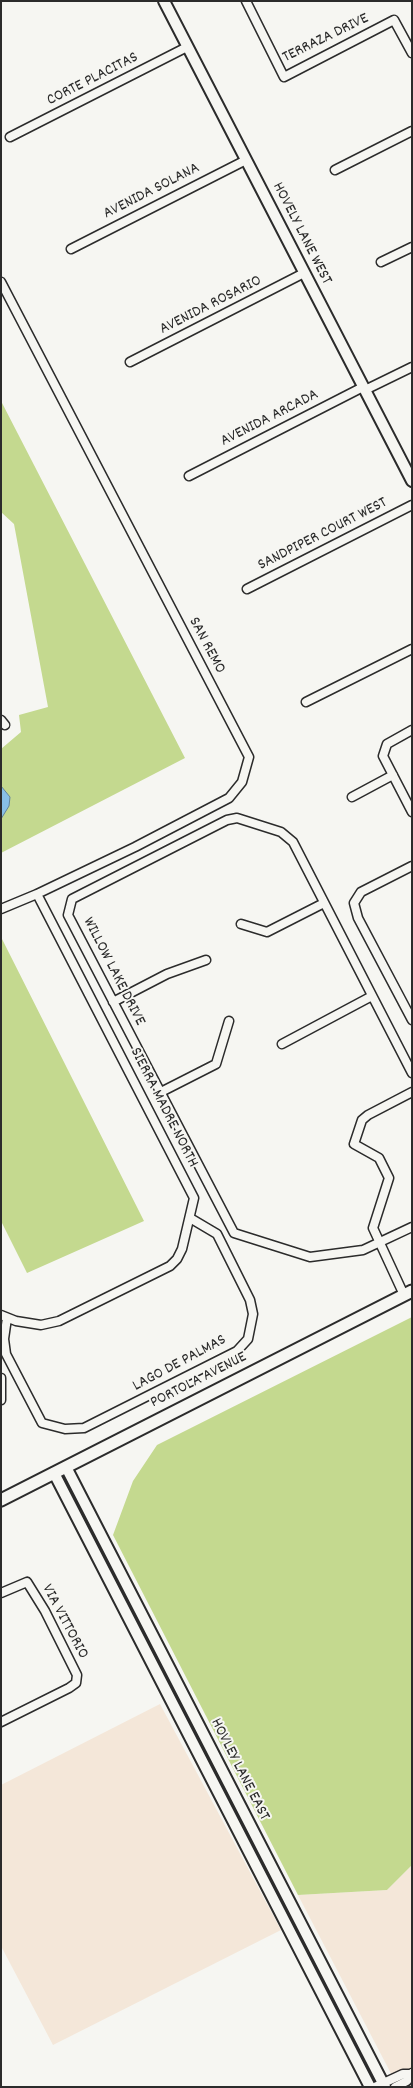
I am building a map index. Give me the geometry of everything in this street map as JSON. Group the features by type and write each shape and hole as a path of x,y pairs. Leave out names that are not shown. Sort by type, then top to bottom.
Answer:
{"main road":[{"name":"PORTOLA AVENUE","path":"1,1500 408,1293"}],"street":[{"name":"HOVELY LANE WEST","path":"164,1 412,481"},
{"name":"TERRAZA DRIVE","path":"246,1 284,77 394,20 412,53"},
{"name":"CORTE PLACITAS","path":"10,137 187,47"},
{"path":"335,170 412,131"},
{"name":"AVENIDA SOLANA","path":"71,249 246,160"},
{"path":"381,262 412,247"},
{"name":"AVENIDA ROSARIO","path":"130,362 304,273"},
{"name":"SAN REMO","path":"1,282 249,757 242,782 229,798 37,894 1,909"},
{"name":"AVENIDA ARCADA","path":"189,476 412,367"},
{"name":"SANDPIPER COURT WEST","path":"247,589 412,505"},
{"path":"306,702 412,649"},
{"path":"412,730 387,744 383,756 412,812"},
{"path":"352,797 393,775"},
{"name":"WILLOW LAKE DRIVE","path":"412,1074 288,836 281,832 237,818 227,820 72,899 68,914 234,1233 310,1257 363,1250 412,1227"},
{"path":"412,866 361,892 354,903 358,918 409,1006 412,1020"},
{"name":"SIERRA MADRE NORTH","path":"4,1317 41,1325 60,1321 157,1273 177,1259 190,1218 194,1198 37,894"},
{"path":"242,924 267,932 324,903"},
{"path":"113,1002 167,974 206,960"},
{"path":"282,1044 372,996"},
{"path":"160,1092 216,1064 229,1021"},
{"path":"408,1293 378,1243 373,1228 389,1178 379,1158 354,1144 362,1120 412,1092"},
{"name":"LAGO DE PALMAS","path":"4,1317 6,1354 42,1423 65,1429 84,1428 237,1351 248,1339 253,1314 250,1300 217,1234 190,1218"},
{"path":"1,1378 1,1400"},
{"name":"HOVLEY LANE EAST","path":"66,1467 381,2085"},
{"name":"HOVLEY LANE EAST","path":"54,1473 172,1706 370,2087"},
{"name":"VIA VITTORIO","path":"1,1594 27,1582 45,1611 77,1675 76,1683 69,1688 1,1722"},
{"path":"172,1706 184,1707 218,1762"},
{"path":"381,2085 403,2074 411,2074 407,2081 395,2087"}],"shaded area":[{"path":"160,1704 281,1930 53,2045 1,1946 1,1785"},
{"path":"412,1865 412,2087 398,2087 298,1895 387,1890"}],"green space":[{"path":"1,401 185,758 1,853 1,749 21,732 19,715 48,707 14,524 1,512"},
{"path":"1,937 144,1221 27,1273 1,1221"},
{"path":"412,1317 412,1865 387,1890 298,1895 113,1535 133,1481 157,1445"}],"water":[{"path":"1,786 10,797 9,806 1,819"}]}
